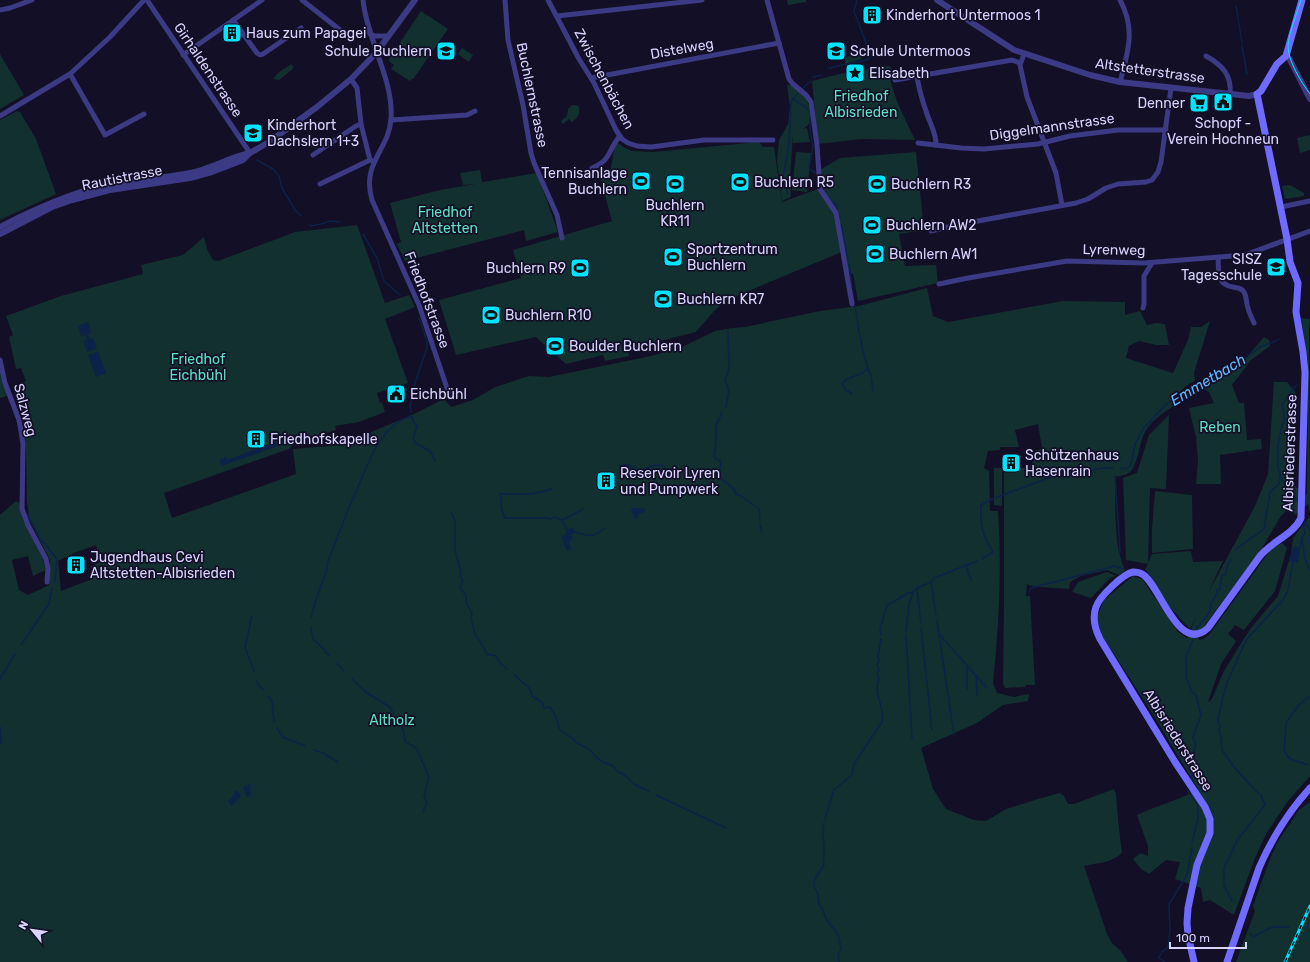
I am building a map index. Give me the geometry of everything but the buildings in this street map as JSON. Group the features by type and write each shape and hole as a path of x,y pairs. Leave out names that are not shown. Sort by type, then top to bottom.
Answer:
{"main road":[{"path":"1257,94 1261,91 1277,64 1286,56 1302,0"},
{"name":"Albisriederstrasse","path":"1194,962 1188,935 1188,915 1196,871 1210,833 1211,824 1209,815 1098,636 1094,624 1094,613 1098,603 1107,592 1125,576 1132,572 1137,572 1147,578 1166,609 1182,628 1196,634 1203,632 1208,628 1263,552 1292,530 1300,521 1302,514 1305,372 1296,312 1298,283 1290,262 1281,207 1257,94"},
{"path":"1226,962 1265,853 1282,823 1300,798 1310,788"}],"street":[{"path":"0,10 32,0"},
{"path":"0,116 70,74 110,37 146,0"},
{"name":"Girhaldenstrasse","path":"146,0 250,153"},
{"path":"183,55 262,0"},
{"path":"302,0 348,35 369,32 375,36 389,36"},
{"name":"Friedhofstrasse","path":"363,0 369,32 391,102 391,120 384,143 372,161 369,190 372,200 419,305 449,394"},
{"name":"Rautistrasse","path":"0,234 52,207 72,200 110,190 190,178 212,172 243,160 250,153 269,142 317,107 351,79 376,53 415,0"},
{"name":"Buchlernstrasse","path":"504,0 508,40 523,105 531,153 557,215 562,238"},
{"name":"Zwischenbächen","path":"548,0 601,96 620,136 628,143 644,147 665,146 704,140 773,140"},
{"path":"557,16 702,0"},
{"path":"767,0 791,82 806,94 812,102 820,189 836,212 852,304"},
{"name":"Altstetterstrasse","path":"937,0 1014,50 1090,75 1120,82 1171,88 1249,96 1257,94"},
{"path":"1120,0 1126,13 1130,47 1120,82"},
{"path":"233,20 260,55 264,54 300,28"},
{"name":"Distelweg","path":"591,78 779,43"},
{"path":"1024,54 1020,63 1027,96 1056,173 1062,205"},
{"path":"1206,56 1218,64 1229,77 1231,86 1230,94"},
{"path":"1286,56 1290,58 1310,99"},
{"path":"895,80 1012,60 1020,63"},
{"path":"70,74 105,136 144,114"},
{"path":"917,76 920,92 936,145"},
{"path":"320,184 372,161 362,124 357,88 351,79"},
{"path":"931,231 1076,203 1088,199 1106,188 1118,184 1146,182 1152,180 1158,172 1161,162 1171,88"},
{"path":"391,120 467,116 475,111"},
{"path":"313,155 356,126 362,124"},
{"name":"Diggelmannstrasse","path":"918,143 961,148 984,148 1045,142 1070,136 1118,130 1166,130"},
{"path":"592,168 603,163 607,159 616,140 620,136"},
{"name":"Rautistrasse","path":"0,227 48,204 76,193 124,182 197,171 250,153"},
{"path":"1281,207 1310,201"},
{"name":"Lyrenweg","path":"939,284 1067,261 1152,263 1245,255 1310,231"},
{"path":"1218,257 1222,282 1226,286 1239,288 1243,291 1246,295 1247,306 1254,322"},
{"path":"1143,308 1144,276 1152,263"},
{"name":"Salzweg","path":"0,360 5,383 19,420 23,444 22,509 28,525 46,558 48,568 47,582"}],"green space":[{"path":"787,0 806,0 806,2 788,5"},
{"path":"421,11 448,29 413,79 410,81 391,69 394,65 389,61 389,59"},
{"path":"462,48 473,55 469,62 458,54"},
{"path":"0,54 24,95 0,109"},
{"path":"861,54 862,59 845,64 845,57"},
{"path":"291,64 294,68 279,80 273,79 279,72"},
{"name":"Friedhof Albisrieden","path":"890,66 893,74 889,75 894,92 915,140 862,139 818,144 812,81 851,71"},
{"path":"787,85 793,85 805,96 812,114 810,123 803,129 807,128 810,142 793,143 793,135 790,177 791,197 782,201 777,160 779,140 788,124 790,107"},
{"path":"572,105 579,107 578,116 572,122 569,119 563,124 561,121 567,116 568,109"},
{"path":"17,111 20,112 36,139 56,194 0,220 0,120"},
{"path":"1310,135 1310,150 1300,153 1297,138"},
{"name":"Sportzentrum Buchlern","path":"617,142 623,147 632,151 653,152 759,142 763,147 774,147 782,202 818,189 820,170 840,158 916,152 924,230 899,234 905,266 936,265 938,283 858,301 853,274 848,271 844,251 727,300 715,310 696,332 628,349 629,356 605,361 603,355 566,364 536,337 456,355 439,300 521,278 513,250 612,221 599,174 610,172 615,145"},
{"path":"796,152 811,153 807,192 792,190"},
{"name":"Friedhof Altstetten","path":"480,170 482,182 537,173 558,232 526,241 524,230 405,261 397,244 401,242 390,203 440,190 475,184 463,185 460,173"},
{"path":"1290,185 1304,193 1304,196 1285,199 1282,186"},
{"name":"Altholz","path":"357,225 385,303 409,295 415,307 385,319 408,383 377,393 385,412 359,422 335,426 336,430 297,441 289,449 164,493 172,518 296,474 293,449 341,445 416,413 444,399 451,407 473,400 495,387 529,376 549,377 651,356 680,348 715,331 745,327 820,311 859,306 927,288 933,316 948,322 1063,301 1125,302 1125,315 1140,311 1147,325 1156,323 1165,324 1169,345 1156,345 1139,341 1129,346 1126,358 1173,373 1188,340 1191,327 1201,327 1210,321 1194,373 1195,381 1187,385 1176,396 1181,402 1161,415 1148,427 1143,437 1133,469 1125,475 1115,477 1117,537 1121,560 1125,570 1119,575 1107,570 1081,576 1070,582 1069,589 1040,587 1027,584 1026,596 1030,596 1035,685 1026,685 1025,687 1005,688 1003,684 1004,468 1028,468 1036,458 1035,451 1042,448 1038,424 1015,430 1019,447 1000,447 1000,450 988,451 984,468 989,471 990,511 998,511 1000,554 997,640 993,683 997,693 1014,697 1029,694 1028,701 1003,705 977,723 921,748 933,789 946,809 974,820 986,821 1006,809 1060,793 1064,796 1068,804 1074,804 1114,789 1116,794 1122,853 1109,861 1084,866 1107,934 1112,943 1120,950 1128,962 0,962 0,515 16,501 20,503 22,517 43,559 46,570 33,576 28,556 12,560 19,590 28,595 49,585 50,560 29,519 24,420 26,419 14,386 26,381 21,368 16,369 9,337 13,335 6,316 61,296 143,274 141,265 183,255 204,237 207,249 213,260 218,261 295,232","holes":["96,545 101,562 91,566 93,574 92,579 61,591 58,561"]},
{"path":"1301,318 1310,319 1310,514 1308,504 1295,515 1290,507 1281,516 1262,548 1205,625 1198,640 1209,635 1266,556 1273,548 1282,543 1287,548 1275,591 1244,630 1235,625 1228,634 1236,641 1221,664 1208,702 1212,699 1224,671 1251,628 1278,596 1291,554 1293,538 1310,516 1310,776 1288,801 1266,834 1255,858 1234,915 1210,900 1203,902 1201,888 1175,879 1180,862 1166,860 1149,874 1141,869 1133,859 1140,853 1148,856 1148,846 1137,815 1183,797 1198,789 1154,716 1101,634 1097,617 1104,600 1133,576 1142,579 1178,632 1187,638 1197,615 1190,629 1167,604 1145,569 1148,564 1126,560 1123,478 1137,473 1149,435 1169,415 1166,489 1150,488 1148,563 1152,554 1191,551 1193,562 1223,561 1208,593 1255,506 1268,474 1274,382 1287,382 1295,392 1287,460 1293,485 1307,495 1308,361"},
{"name":"Reben","path":"1264,337 1269,340 1270,346 1251,360 1232,385 1239,403 1244,403 1247,440 1261,439 1262,449 1220,455 1221,484 1196,484 1198,461 1196,437 1189,408 1214,403 1209,392 1196,385 1233,369 1248,356"},
{"path":"0,368 7,396 0,398"},
{"path":"994,468 1002,468 1002,506 994,505"},
{"path":"1155,491 1192,495 1193,549 1152,553"},
{"path":"1107,572 1116,576 1110,578 1091,598 1072,592 1078,582"},
{"path":"1310,802 1310,962 1236,962 1255,911 1253,906 1277,843 1299,810"}],"water":[{"path":"88,322 91,333 88,334 90,339 93,338 97,348 87,352 83,341 87,340 85,335 81,336 78,326"},
{"path":"98,352 106,373 96,377 88,355"},
{"path":"276,442 278,446 222,466 219,460 226,457 227,460"},
{"path":"632,508 645,509 645,511 639,513 638,518 634,519 633,518 635,517 631,510"},
{"path":"573,527 575,532 571,535 573,537 569,543 571,550 567,551 562,536 565,535 567,530"},
{"path":"1293,547 1300,548 1298,563 1289,561"},
{"path":"249,784 252,786 250,788 251,796 247,797 243,787"},
{"path":"235,791 238,791 241,796 231,807 228,801 232,798"}],"waterway":[{"path":"829,68 866,60 870,58 872,54 867,46 854,11 857,0"},
{"path":"1236,6 1242,43"},
{"path":"1242,46 1247,74"},
{"path":"813,77 822,75"},
{"path":"802,89 811,81"},
{"path":"800,92 793,98 810,112"},
{"path":"788,194 783,179 789,143 791,102 793,98"},
{"path":"810,116 810,130 813,146 809,168 816,173"},
{"path":"257,160 273,169 279,176 282,188 295,210 301,216"},
{"path":"822,181 825,193"},
{"path":"828,197 836,205 840,219"},
{"path":"309,224 311,226 330,221 340,222"},
{"path":"841,224 848,260"},
{"path":"363,234 377,258 384,281 400,295"},
{"path":"849,264 852,287"},
{"path":"852,290 854,302"},
{"path":"852,395 844,388 842,383 849,378 860,375 868,367 861,342 855,306"},
{"path":"411,412 410,406 415,383 427,348 427,341 419,318"},
{"path":"726,407 729,391 725,379 729,370 728,330"},
{"name":"Emmetbach","path":"1121,468 1126,469 1130,466 1135,444 1139,436 1144,428 1164,406 1196,384 1233,368 1260,347 1279,339"},
{"path":"868,369 871,375 873,391"},
{"path":"1235,550 1264,529 1270,492 1279,484 1280,475 1278,468 1278,446 1281,429 1285,419 1282,405 1297,385"},
{"path":"722,413 716,428 714,457 721,462 719,473 721,479 732,487 736,494 759,509 760,521"},
{"path":"350,505 374,451 380,442 395,424 412,416"},
{"path":"412,417 417,426 413,439 416,443 431,452 435,461"},
{"path":"619,466 625,464 628,465 636,468 638,473 651,466 661,465 667,470"},
{"name":"Emmetbach","path":"982,559 993,552 982,530 981,505 992,499 1054,476 1103,468 1113,468"},
{"path":"1115,476 1120,552"},
{"path":"1280,476 1298,501"},
{"path":"552,489 532,494 500,494 502,510 505,518 550,519 554,517 562,520 567,530"},
{"path":"338,536 349,507"},
{"path":"563,520 583,509"},
{"path":"451,512 455,520 455,548 461,570 460,576 463,581 460,587 466,596 466,602 472,613 471,619 476,637 487,654 496,656 501,664 507,669"},
{"path":"27,514 40,538 57,559 55,581"},
{"path":"1300,548 1302,538 1305,533 1305,521"},
{"path":"1306,523 1310,531"},
{"path":"760,525 762,532"},
{"path":"575,532 594,535 605,528"},
{"path":"311,617 327,569 327,564 337,538"},
{"path":"1302,538 1305,559 1310,570"},
{"path":"1196,629 1210,612 1211,604 1217,590 1220,589 1222,575 1225,575 1228,564 1232,559"},
{"name":"Emmetbach","path":"881,635 880,629 888,605 908,593 913,592 917,588 931,582 934,578 977,561"},
{"path":"1232,901 1224,885 1224,868 1238,839 1265,805 1261,795 1234,767 1222,750 1218,720 1227,683 1246,640 1283,600 1288,590 1293,562"},
{"path":"966,565 971,580"},
{"path":"1029,592 1031,588 1115,566 1123,569"},
{"path":"931,582 936,616"},
{"path":"21,645 49,604 52,588"},
{"path":"917,589 921,623"},
{"path":"906,632 909,605 913,592"},
{"path":"252,616 245,648 254,671"},
{"path":"937,621 954,735"},
{"path":"311,628 313,639 324,649 326,653 330,655"},
{"path":"921,628 932,730"},
{"path":"939,634 987,688"},
{"path":"906,635 912,738"},
{"name":"Emmetbach","path":"825,819 834,790 852,775 854,764 882,722 883,717 877,690 879,680 877,673 879,670 877,664 879,661 878,656 881,639"},
{"path":"1191,780 1193,775 1194,750 1196,745 1193,737 1201,715 1196,695 1191,691 1186,679 1186,656 1193,640"},
{"path":"0,679 15,654"},
{"path":"336,663 344,671"},
{"path":"967,667 967,689"},
{"path":"515,675 530,689 533,697 542,702 544,708 551,708 556,717 560,730 577,743 589,749 597,758 613,766 618,772 625,775 634,784 649,791"},
{"path":"976,675 977,695"},
{"path":"352,679 367,693 390,707 393,713"},
{"path":"257,680 258,685 264,690"},
{"path":"268,696 272,701 274,722"},
{"path":"1308,765 1290,759 1284,751 1286,723 1298,706 1310,696"},
{"path":"396,718 403,729 405,741 417,749 429,777 424,796 427,803 423,812"},
{"path":"0,727 0,743"},
{"path":"277,728 283,737 306,746"},
{"path":"314,750 323,753 338,762"},
{"path":"1188,791 1198,806 1198,819 1192,842"},
{"path":"656,795 726,828"},
{"name":"Emmetbach","path":"824,823 824,865 815,879 814,886 818,894 819,904 826,919 838,934 841,948 838,956 839,962"},
{"path":"1165,962 1159,958 1162,952 1168,947 1170,930 1169,904 1187,875 1192,848"},
{"path":"1250,933 1253,937 1272,927 1289,927"}],"tram line":[{"path":"1301,0 1291,29 1288,46 1293,65 1310,94"}],"railway":[{"path":"1285,962 1310,906"}],"place":[{"name":"Kinderhort Untermoos 1","path":"872,15"},
{"name":"Haus zum Papagei","path":"232,33"},
{"name":"Schule Buchlern","path":"446,51"},
{"name":"Schule Untermoos","path":"836,51"},
{"name":"Elisabeth","path":"855,73"},
{"name":"Schopf - Verein Hochneun","path":"1223,102"},
{"name":"Denner","path":"1199,103"},
{"name":"Kinderhort Dachslern 1+3","path":"253,133"},
{"name":"Tennisanlage Buchlern","path":"641,181"},
{"name":"Buchlern R5","path":"740,182"},
{"name":"Buchlern KR11","path":"675,184"},
{"name":"Buchlern R3","path":"877,184"},
{"name":"Buchlern AW2","path":"872,225"},
{"name":"Buchlern AW1","path":"875,254"},
{"name":"Sportzentrum Buchlern","path":"673,257"},
{"name":"SISZ Tagesschule","path":"1276,267"},
{"name":"Buchlern R9","path":"580,268"},
{"name":"Buchlern KR7","path":"663,299"},
{"name":"Buchlern R10","path":"491,315"},
{"name":"Boulder Buchlern","path":"555,346"},
{"name":"Eichbühl","path":"396,394"},
{"name":"Friedhofskapelle","path":"256,439"},
{"name":"Schützenhaus Hasenrain","path":"1011,463"},
{"name":"Reservoir Lyren und Pumpwerk","path":"606,481"},
{"name":"Jugendhaus Cevi Altstetten-Albisrieden","path":"76,565"}],"park label":[{"name":"Friedhof Eichbühl","path":"198,368"}]}
